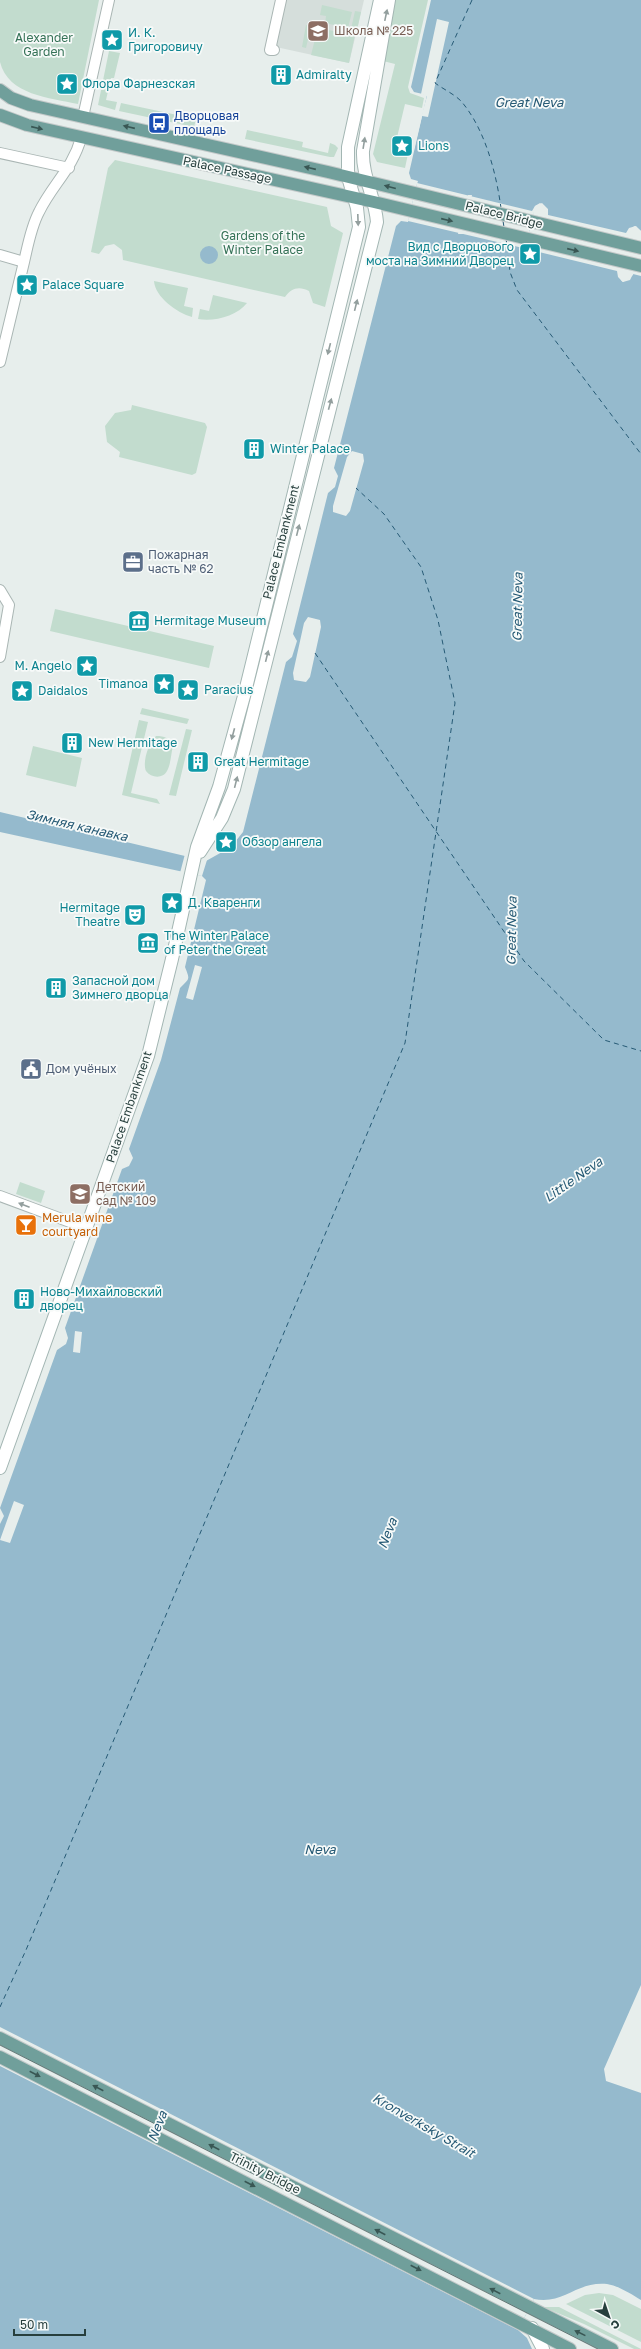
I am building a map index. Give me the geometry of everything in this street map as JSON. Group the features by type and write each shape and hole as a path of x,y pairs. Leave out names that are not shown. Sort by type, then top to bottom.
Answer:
{"main road":[{"name":"Palace Embankment","path":"0,1468 148,1056 197,847 219,787 244,696 359,227 354,198 348,177 348,147 380,0"},
{"path":"196,855 222,818 234,789 375,231 377,222 374,202 363,166 363,151 389,0"},
{"path":"0,90 23,104 83,117"},
{"path":"0,115 27,125 81,138"},
{"name":"Palace Passage","path":"83,117 367,181"},
{"name":"Palace Passage","path":"81,138 374,202"},
{"name":"Palace Bridge","path":"367,181 412,194 641,248"},
{"name":"Palace Bridge","path":"374,202 641,266"},
{"name":"Trinity Bridge","path":"0,2038 612,2349"},
{"name":"Trinity Bridge","path":"0,2056 527,2325 570,2349"},
{"path":"527,2325 543,2349"}],"street":[{"path":"83,117 109,0"},
{"path":"274,50 270,50 281,0"},
{"path":"0,362 32,226 39,211 69,168 81,138"},
{"path":"0,153 69,168"},
{"path":"0,256 24,262"},
{"path":"0,590 9,605 0,657"},
{"path":"0,1196 86,1228"}],"shaded area":[{"name":"Школа № 225","path":"286,0 364,0 349,63 276,47"}],"green space":[{"name":"Alexander Garden","path":"0,0 99,0 78,104 43,97 32,93 12,82 4,73 0,62"},
{"path":"394,0 428,0 408,87 410,93 424,98 422,108 405,104 394,150 408,154 405,168 377,162 373,154 395,64 383,61"},
{"path":"322,5 352,12 348,28 325,23 326,16 320,15"},
{"path":"355,11 361,12 357,30 351,29"},
{"path":"306,25 311,26 306,48 302,47"},
{"path":"323,29 355,35 349,63 311,55 316,35 322,36"},
{"path":"109,51 120,53 114,78 111,78 106,100 117,102 115,110 98,105"},
{"path":"121,103 196,119 194,127 119,111"},
{"path":"247,130 303,142 302,147 328,153 330,143 338,148 334,157 330,157 245,139"},
{"name":"Gardens of the Winter Palace","path":"115,160 327,207 331,226 343,233 325,307 313,303 309,291 299,288 293,290 285,297 123,260 122,250 114,244 105,246 99,254 91,252 108,168"},
{"path":"154,281 188,288 184,306 193,308 192,317 180,312 168,304 158,293"},
{"path":"213,295 247,303 243,308 225,317 211,320 198,319 200,309 209,311"},
{"path":"132,405 205,423 207,427 196,473 192,475 119,457 120,452 107,442 105,426 115,413 131,410"},
{"path":"55,609 214,646 209,668 50,631"},
{"path":"142,708 189,719 187,724 140,714"},
{"path":"139,720 148,722 131,793 157,799 160,804 122,795"},
{"path":"186,729 192,730 176,796 169,795"},
{"path":"156,736 166,738 173,746 167,771 165,774 157,777 148,773 145,767 149,747"},
{"path":"33,746 82,758 76,787 26,775"},
{"path":"20,1182 45,1191 41,1203 16,1194"},
{"path":"599,2293 613,2295 641,2309 641,2342 566,2304 585,2295"},
{"path":"543,2307 559,2307 641,2349 634,2349 584,2324"}],"water":[{"name":"Neva","path":"431,0 641,0 641,231 635,226 627,235 621,252 619,271 620,278 623,282 633,275 641,240 641,1985 604,2069 606,2081 641,2093 641,2300 620,2288 607,2284 587,2286 554,2299 534,2299 518,2330 527,2338 532,2349 0,2349 0,1524 4,1516 0,1508 57,1350 66,1344 68,1338 65,1328 122,1169 129,1166 133,1158 129,1149 161,1060 180,988 188,979 188,974 185,967 206,880 202,876 0,832 0,812 206,861 231,847 243,832 286,662 292,657 297,641 293,634 328,493 335,487 338,476 334,468 396,226 401,221 408,222 418,181 411,179 409,173 427,95 414,92 411,87","holes":["468,195 472,195 463,234 458,234","540,203 546,208 547,213 536,257 529,259 524,254 535,206"]},
{"path":"205,246 213,246 218,251 216,262 213,264 205,264 200,259 200,251"}],"pier":[{"path":"437,19 449,22 428,117 422,116 414,150 412,150 427,96 421,94"},
{"path":"417,183 532,211 535,206 542,203 548,209 548,215 626,233 629,228 636,226 641,231 641,238 641,276 633,274 630,280 623,282 618,277 617,271 539,252 536,257 529,259 523,254 523,248 408,221","holes":["542,205 546,215 537,251 532,257 529,257 525,248 534,212","636,228 641,238 631,273 625,280 620,275 628,234"]},
{"path":"352,451 363,454 364,461 350,511 346,516 333,512 333,506 347,457"},
{"path":"308,617 320,620 321,627 310,677 306,682 294,680 293,673 304,623"},
{"path":"185,854 207,860 202,876 180,873"},
{"path":"195,965 202,967 193,1000 186,998"},
{"path":"75,1331 82,1332 80,1353 73,1352"},
{"path":"14,1501 24,1505 10,1543 0,1540"},
{"path":"0,2027 534,2299 518,2330 0,2066"}],"ferry route":[{"path":"472,0 435,83 461,101 477,124 488,152 496,180 501,208"},
{"path":"503,221 504,227"},
{"path":"506,238 510,272 517,290 641,454"},
{"path":"0,2007 26,1950 405,1043 455,703 438,620 421,567 384,514 356,488"},
{"path":"315,653 524,961 604,1040 641,1051"}],"tram line":[{"path":"0,2045 598,2349"}],"place":[{"name":"Школа № 225","path":"318,31"},
{"name":"И. К. Григоровичу","path":"112,40"},
{"name":"Admiralty","path":"281,75"},
{"name":"Флора Фарнезская","path":"67,84"},
{"name":"Дворцовая площадь","path":"159,123"},
{"name":"Lions","path":"402,146"},
{"name":"Вид с Дворцового моста на Зимний Дворец","path":"530,254"},
{"name":"Palace Square","path":"27,285"},
{"name":"Winter Palace","path":"254,449"},
{"name":"Пожарная часть № 62","path":"133,562"},
{"name":"Hermitage Museum","path":"139,621"},
{"name":"M. Angelo","path":"87,666"},
{"name":"Timanoa","path":"164,684"},
{"name":"Paracius","path":"188,690"},
{"name":"Daidalos","path":"22,691"},
{"name":"New Hermitage","path":"72,743"},
{"name":"Great Hermitage","path":"198,762"},
{"name":"Обзор ангела","path":"226,842"},
{"name":"Д. Кваренги","path":"172,903"},
{"name":"Hermitage Theatre","path":"135,915"},
{"name":"The Winter Palace of Peter the Great","path":"148,943"},
{"name":"Запасной дом Зимнего дворца","path":"56,988"},
{"name":"Дом учёных","path":"31,1069"},
{"name":"Детский сад № 109","path":"80,1194"},
{"name":"Merula wine courtyard","path":"26,1225"},
{"name":"Ново-Михайловский дворец","path":"24,1299"}],"water label":[{"name":"Great Neva","path":"529,102"},
{"name":"Great Neva","path":"517,607"},
{"name":"Зимняя канавка","path":"77,825"},
{"name":"Great Neva","path":"511,931"},
{"name":"Little Neva","path":"573,1179"},
{"name":"Kronverksky Strait","path":"424,2125"}]}
